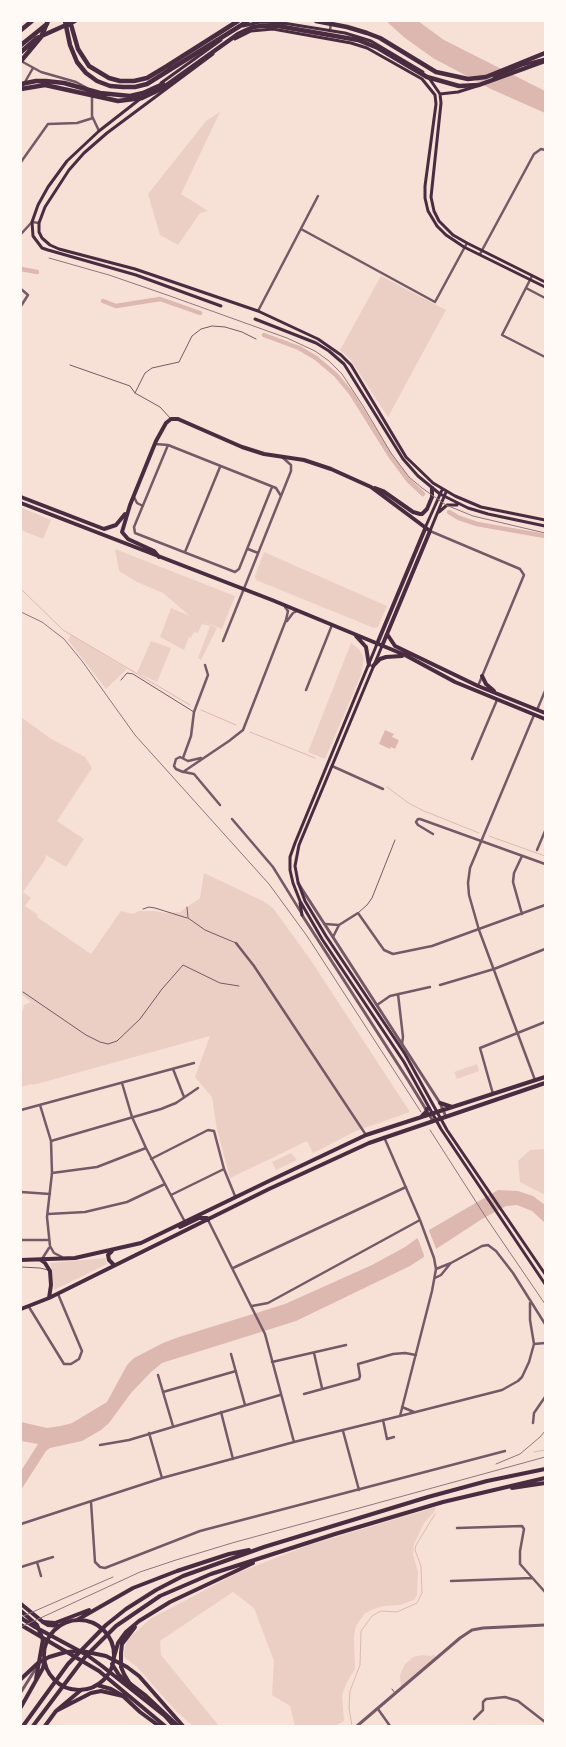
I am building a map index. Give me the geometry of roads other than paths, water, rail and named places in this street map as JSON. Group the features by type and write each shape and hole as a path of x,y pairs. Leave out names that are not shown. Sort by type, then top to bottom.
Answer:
{"highway":[{"path":"21,30 32,21"},
{"path":"22,49 49,21"},
{"path":"21,61 41,38 49,21"},
{"path":"64,21 70,45 77,62 86,73 97,81 110,86 123,87 147,84 248,21"},
{"path":"70,21 78,49 89,66 109,78 120,81 134,81 147,78 238,21"},
{"path":"22,49 37,38 76,21"},
{"path":"316,21 367,33 380,38 436,72 468,79 486,77 545,53"},
{"path":"21,89 45,85 62,87 99,97 129,101 142,98 161,89 244,30 253,27 270,26 358,40 378,48 427,77 459,86 479,85 545,60"},
{"path":"21,84 46,81 64,83 100,93 130,96 151,90 185,71"}],"main road":[{"path":"222,306 127,273 42,248 33,236 32,222 38,205 48,187 67,161 99,131 171,76 244,26 260,22 282,22 345,33 371,41 426,75 440,94 441,103 431,197 432,204 436,216 447,230 466,245"},
{"path":"545,287 446,235 437,226 428,211 425,198 436,104 434,95 422,79 367,48 351,43 273,29 251,31 236,37 107,133 84,153 53,192 39,222 39,232 42,238 50,245 135,269 258,311 318,339 346,359 358,375 406,457 442,490 481,507 545,520"},
{"path":"434,95 471,89 522,65 545,60"},
{"path":"531,278 545,282"},
{"path":"255,319 316,343 344,364 355,378 396,450 414,472 444,497 460,505 488,514 545,526"},
{"path":"159,557 154,551 128,540 122,532 122,526 162,428 171,419 178,419 242,447 264,454 320,465 383,491 413,512 420,514 427,509 432,497 432,488"},
{"path":"371,487 430,531"},
{"path":"442,490 330,765 299,845 295,866 298,882 305,900 326,936 412,1066 447,1130 545,1274"},
{"path":"379,645 387,634 446,492"},
{"path":"21,497 104,529 116,526 130,505"},
{"path":"21,503 284,605 405,656 455,682 545,719"},
{"path":"437,515 447,505 460,505"},
{"path":"387,634 395,646 478,686 545,713"},
{"path":"354,635 366,647 371,665"},
{"path":"371,665 386,657 405,656"},
{"path":"482,676 486,684 496,694"},
{"path":"330,765 290,857 292,883 305,910 359,996 404,1062 440,1129 545,1284"},
{"path":"300,901 302,915"},
{"path":"148,1241 235,1197 366,1135 545,1076"},
{"path":"24,1309 269,1189 384,1137 446,1118 545,1083"},
{"path":"440,1103 453,1107"},
{"path":"418,1119 425,1114 426,1109"},
{"path":"21,1260 68,1259 113,1251 164,1235 199,1218 207,1218 208,1220"},
{"path":"113,1251 108,1256 114,1265"},
{"path":"41,1260 50,1271 51,1285 49,1298"},
{"path":"23,1726 80,1650 106,1625 126,1609 183,1576 264,1547 437,1495 487,1481 545,1469"},
{"path":"33,1726 85,1657 116,1626 160,1596 196,1580 353,1529 489,1490 545,1478"},
{"path":"489,1490 545,1484"},
{"path":"45,1646 51,1635 60,1626 76,1620 133,1588 229,1554 264,1547"},
{"path":"45,1726 56,1711 81,1690 97,1685 106,1677 118,1642 139,1621 174,1600 264,1557"},
{"path":"22,1607 48,1625 60,1626"},
{"path":"21,1707 43,1668 45,1659 45,1646 37,1625 22,1607"},
{"path":"41,1621 55,1623 96,1608"},
{"path":"21,1618 102,1666 165,1716 174,1726"},
{"path":"76,1620 93,1622 103,1629 111,1640 114,1656"},
{"path":"130,1684 121,1667 120,1653 122,1644 139,1621"},
{"path":"21,1625 99,1670 165,1726"},
{"path":"36,1682 43,1639"},
{"path":"21,1679 38,1663 49,1657 66,1652 82,1651 100,1655 115,1660 139,1676 183,1726"},
{"path":"45,1659 48,1671 56,1681 68,1688 81,1690"},
{"path":"112,1664 119,1674 164,1711 178,1726"},
{"path":"130,1684 122,1680 117,1684 118,1692 159,1726"},
{"path":"97,1685 123,1696"},
{"path":"56,1711 91,1693 101,1691 123,1696"}],"street":[{"path":"330,31 331,21"},
{"path":"21,61 41,72 81,84 87,88 92,96 94,118 99,131"},
{"path":"21,89 33,68"},
{"path":"21,162 48,124 77,123 94,118"},
{"path":"481,253 534,154 545,150"},
{"path":"258,311 318,196"},
{"path":"22,233 32,222 39,222"},
{"path":"301,229 436,302 466,245"},
{"path":"22,233 27,230 39,232"},
{"path":"531,278 502,335 545,357"},
{"path":"526,288 545,298"},
{"path":"21,289 28,295 21,306"},
{"path":"155,444 168,445 272,487 279,490 281,496"},
{"path":"168,445 134,527 135,533 235,572 239,569 248,549 272,487"},
{"path":"223,641 291,471 291,465 281,456"},
{"path":"185,552 220,467"},
{"path":"134,495 137,503 143,506"},
{"path":"430,531 520,569 523,572 524,577 478,686"},
{"path":"248,549 258,553"},
{"path":"183,772 201,758 234,738 245,726 285,624 288,611 284,605"},
{"path":"285,624 293,613 297,611"},
{"path":"306,690 332,625"},
{"path":"182,758 191,736 194,712 208,675 205,665"},
{"path":"535,1080 479,930 469,895 468,882 470,868 545,691"},
{"path":"472,759 498,700"},
{"path":"201,758 188,761 182,758 176,759 174,766 183,772 194,774 220,805"},
{"path":"330,765 383,788"},
{"path":"232,819 273,867 433,1121"},
{"path":"433,834 418,825 416,822 418,819 545,864"},
{"path":"537,850 545,831"},
{"path":"522,856 514,873 513,882 522,914"},
{"path":"298,882 440,1103 446,1118"},
{"path":"332,937 339,926 358,913 384,950 390,954 432,946 545,905"},
{"path":"324,924 339,926"},
{"path":"236,943 254,966 366,1135"},
{"path":"440,985 494,969 545,949"},
{"path":"377,1005 390,996 430,988"},
{"path":"389,1050 398,1050 403,1038 398,994"},
{"path":"493,1094 479,1050 481,1046 545,1022"},
{"path":"21,1110 194,1063"},
{"path":"173,1069 184,1097"},
{"path":"408,1080 412,1073 420,1072"},
{"path":"122,1082 132,1117 151,1159 185,1222"},
{"path":"51,1141 161,1110 176,1103 198,1088"},
{"path":"40,1105 51,1141 52,1172 48,1214 50,1246 56,1255 68,1259"},
{"path":"151,1159 208,1130 214,1132 224,1169 235,1197"},
{"path":"384,1137 422,1225 436,1269 400,1416"},
{"path":"52,1172 97,1167 146,1148"},
{"path":"171,1195 224,1169"},
{"path":"48,1214 85,1212 127,1202 164,1184"},
{"path":"233,1268 406,1187"},
{"path":"21,1192 50,1194"},
{"path":"208,1220 265,1334 294,1442"},
{"path":"252,1306 268,1303 420,1220"},
{"path":"21,1240 49,1240"},
{"path":"436,1269 452,1263 482,1246 488,1245 496,1251 513,1273 545,1324"},
{"path":"41,1260 48,1252 50,1246"},
{"path":"435,1278 441,1275 452,1263"},
{"path":"24,1309 64,1364 71,1364 79,1359 82,1351 58,1294"},
{"path":"21,1524 162,1478 233,1458 502,1390 522,1377 529,1362 534,1344 530,1320 530,1301"},
{"path":"534,1344 545,1343"},
{"path":"272,1362 346,1345"},
{"path":"304,1394 360,1379 358,1364 405,1352 416,1355"},
{"path":"314,1353 322,1389"},
{"path":"231,1354 245,1405"},
{"path":"163,1392 236,1371"},
{"path":"158,1375 173,1426"},
{"path":"100,1445 129,1440 280,1395"},
{"path":"533,1423 534,1413 545,1397"},
{"path":"402,1407 416,1413"},
{"path":"221,1412 233,1458"},
{"path":"383,1420 387,1439 394,1437"},
{"path":"343,1430 359,1490"},
{"path":"149,1433 162,1478"},
{"path":"91,1502 95,1562 100,1567 105,1568 200,1531 505,1451"},
{"path":"458,1528 522,1526 524,1529 520,1561 545,1592"},
{"path":"21,1567 53,1557"},
{"path":"37,1562 41,1576"},
{"path":"451,1581 532,1578"},
{"path":"357,1726 460,1638 477,1629 545,1625"},
{"path":"21,1692 39,1664"},
{"path":"474,1719 481,1713 483,1702 486,1699 505,1697 518,1701 545,1722"},
{"path":"378,1709 389,1726"}],"lane":[{"path":"135,392 145,373 152,368 179,362 196,332 201,329 213,326 225,327 256,339"},
{"path":"70,365 130,386 135,392 160,407 171,419"},
{"path":"121,680 127,673 133,674 194,712"},
{"path":"358,913 372,898 395,840"},
{"path":"143,910 149,907 170,911 188,918 204,930 236,943"},
{"path":"187,907 188,918"},
{"path":"23,992 86,1035 108,1044 117,1041 140,1019 183,964 220,983 239,986"},
{"path":"21,1267 40,1268 50,1271"},
{"path":"437,1653 441,1656"},
{"path":"392,1689 395,1694"}],"waterway":[{"path":"21,269 37,272"},
{"path":"103,301 116,306 160,299 200,313"},
{"path":"264,335 299,348 316,358 336,375 351,393 391,457 408,480 423,494"},
{"path":"449,512 459,518 477,524 545,536"},
{"path":"21,589 63,630 190,705"},
{"path":"201,710 236,725"},
{"path":"250,732 315,758"},
{"path":"387,787 410,804 479,833"},
{"path":"489,836 545,856"},
{"path":"534,1452 545,1450"},
{"path":"352,1726 349,1708 350,1691 360,1665 361,1631 372,1616 381,1611 397,1612 417,1603 422,1593 421,1566 415,1550 416,1545 435,1514"}],"tram line":[{"path":"49,258 109,275 170,296 287,338 315,351 342,374 391,453 409,477 422,488 446,505 473,516 545,533"}],"railway":[{"path":"21,612 42,622 64,639 135,735 269,884 307,936 421,1112"},
{"path":"430,1130 487,1219 545,1304"},
{"path":"496,1464 520,1454 545,1431"},
{"path":"21,1627 140,1572 176,1560 545,1457"},
{"path":"21,1617 113,1577"}]}
